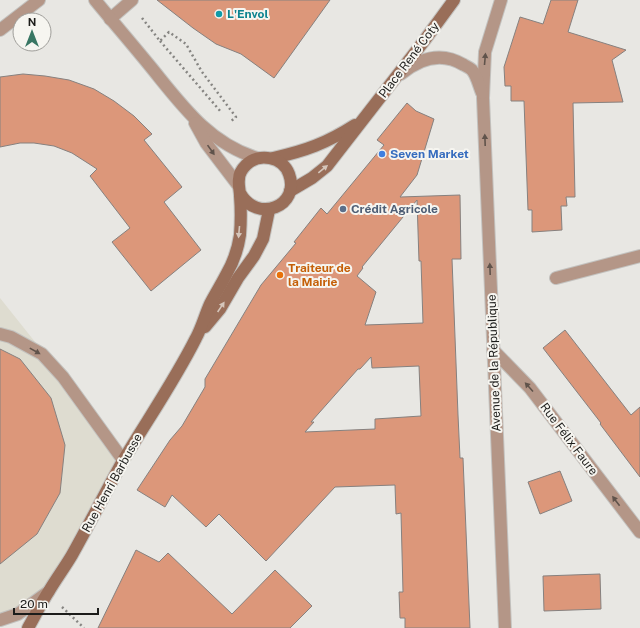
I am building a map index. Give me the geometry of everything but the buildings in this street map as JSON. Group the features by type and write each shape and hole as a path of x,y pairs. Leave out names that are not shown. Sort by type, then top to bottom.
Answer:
{"street":[{"path":"0,30 38,0"},
{"path":"95,0 192,116 215,136 241,153 257,158 273,158 297,153 327,142 363,119"},
{"name":"Place René Coty","path":"363,119 454,0"},
{"path":"484,98 485,52 501,0"},
{"path":"110,19 131,1"},
{"path":"394,80 411,65 425,59 443,58 458,61 472,70 484,98"},
{"name":"Avenue de la République","path":"484,98 505,628"},
{"path":"192,116 206,143 239,189 247,204 253,207 269,210 282,203 287,198 290,191 290,175 286,168 273,158"},
{"path":"290,191 312,178 327,166 363,119"},
{"path":"239,189 239,178 245,166 257,158"},
{"name":"Rue Henri Barbusse","path":"28,628 48,592 71,557 124,460 196,337 211,303 227,274 236,254 240,236 239,189"},
{"name":"Rue Henri Barbusse","path":"196,337 220,309 238,278 254,256 263,239 269,210"},
{"path":"556,278 640,256"},
{"path":"0,334 11,337 42,354 63,377 124,460"},
{"name":"Rue Félix Faure","path":"493,350 530,388 640,532"},
{"path":"0,620 18,614 48,592"}],"path":[{"path":"131,1 160,41 230,123"},
{"path":"160,41 169,32 186,44 202,72 236,117 215,136"},
{"path":"48,592 84,628"}],"shaded area":[{"path":"0,298 63,377 123,460 48,592 0,620 0,563 37,534 60,493 65,445 51,398 20,359 0,349"}],"place":[{"name":"L'Envol","path":"219,14"},
{"name":"Seven Market","path":"382,154"},
{"name":"Crédit Agricole","path":"343,209"},
{"name":"Traiteur de la Mairie","path":"280,275"}]}
